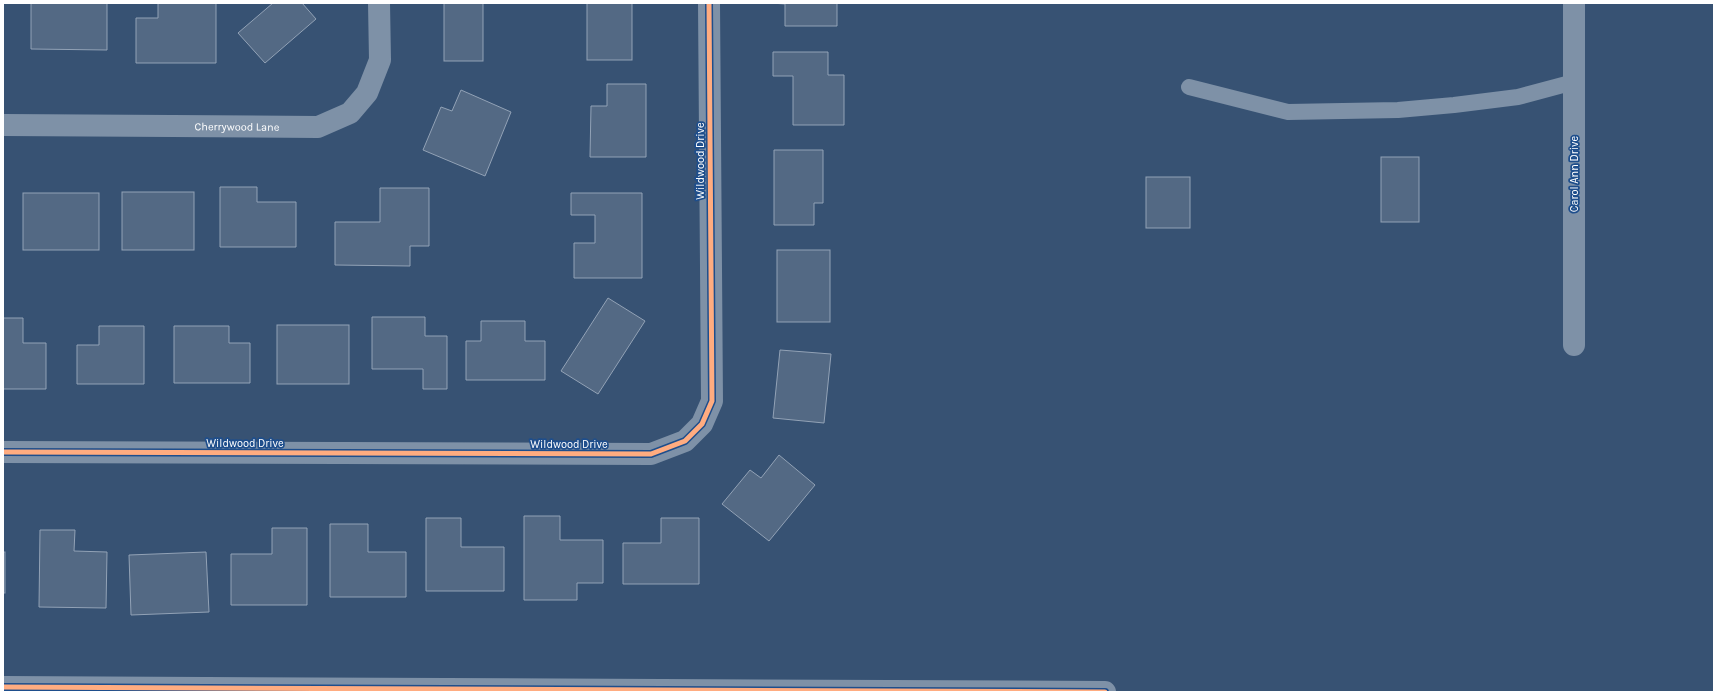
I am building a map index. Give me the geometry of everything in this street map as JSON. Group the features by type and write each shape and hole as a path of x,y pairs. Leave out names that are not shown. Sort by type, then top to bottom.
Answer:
{"street":[{"name":"Cherrywood Lane","path":"3,125 318,127 350,113 367,94 380,60 380,3"},
{"name":"Wildwood Drive","path":"3,452 651,454 685,441 702,424 712,401 709,3"},
{"name":"Carol Ann Drive","path":"1574,3 1574,345"},
{"path":"3,687 1105,692"}],"lane":[{"path":"1189,87 1288,112 1398,110 1454,105 1518,97 1574,82"}],"building":[{"path":"31,3 107,3 107,50 31,49"},
{"path":"158,3 216,3 216,63 136,63 136,18 158,18"},
{"path":"273,3 302,3 316,19 265,63 238,33"},
{"path":"444,3 483,3 483,61 444,61"},
{"path":"587,3 632,3 632,60 587,60"},
{"path":"771,3 837,3 837,26 785,26 785,4"},
{"path":"773,52 828,52 828,75 844,75 844,125 793,125 793,76 773,76"},
{"path":"607,84 646,84 646,157 590,157 591,106 607,106"},
{"path":"461,90 511,112 485,176 423,150 441,107 452,111"},
{"path":"774,150 823,150 823,203 814,203 814,225 774,225"},
{"path":"1381,157 1419,157 1419,222 1381,222"},
{"path":"1146,177 1190,177 1190,228 1146,228"},
{"path":"220,187 257,187 257,202 296,202 296,247 220,247"},
{"path":"380,188 429,188 429,246 410,246 410,266 335,265 335,222 380,222"},
{"path":"122,192 194,192 194,250 122,250"},
{"path":"23,193 99,193 99,250 23,250"},
{"path":"571,193 642,193 642,278 574,278 574,243 595,243 595,215 571,215"},
{"path":"777,250 830,250 830,322 777,322"},
{"path":"608,298 645,321 598,394 561,371"},
{"path":"372,317 425,317 425,336 447,336 447,389 423,389 423,369 372,369"},
{"path":"3,318 23,318 23,343 46,343 46,389 3,389"},
{"path":"481,321 525,321 525,341 545,341 545,380 466,380 466,341 481,341"},
{"path":"277,325 349,325 349,384 277,384"},
{"path":"99,326 144,326 144,384 77,384 77,345 99,345"},
{"path":"174,326 229,326 229,343 250,343 250,383 174,383"},
{"path":"780,350 831,354 824,423 773,418"},
{"path":"779,455 815,485 769,541 722,504 750,470 761,478"},
{"path":"524,516 560,516 560,540 603,540 603,583 577,583 577,600 524,600"},
{"path":"426,518 461,518 461,547 504,547 504,591 426,591"},
{"path":"661,518 699,518 699,584 623,584 623,543 661,543"},
{"path":"330,524 368,524 368,552 406,552 406,597 330,597"},
{"path":"272,528 307,528 307,605 231,605 231,554 272,554"},
{"path":"40,530 75,530 74,551 107,552 106,608 39,607"},
{"path":"3,552 5,552 5,593 3,593"},
{"path":"206,552 209,612 131,615 129,555"}],"cycle path":[{"path":"3,452 651,454 685,441 702,424 712,401 709,3"},
{"path":"3,687 1105,692"}]}
